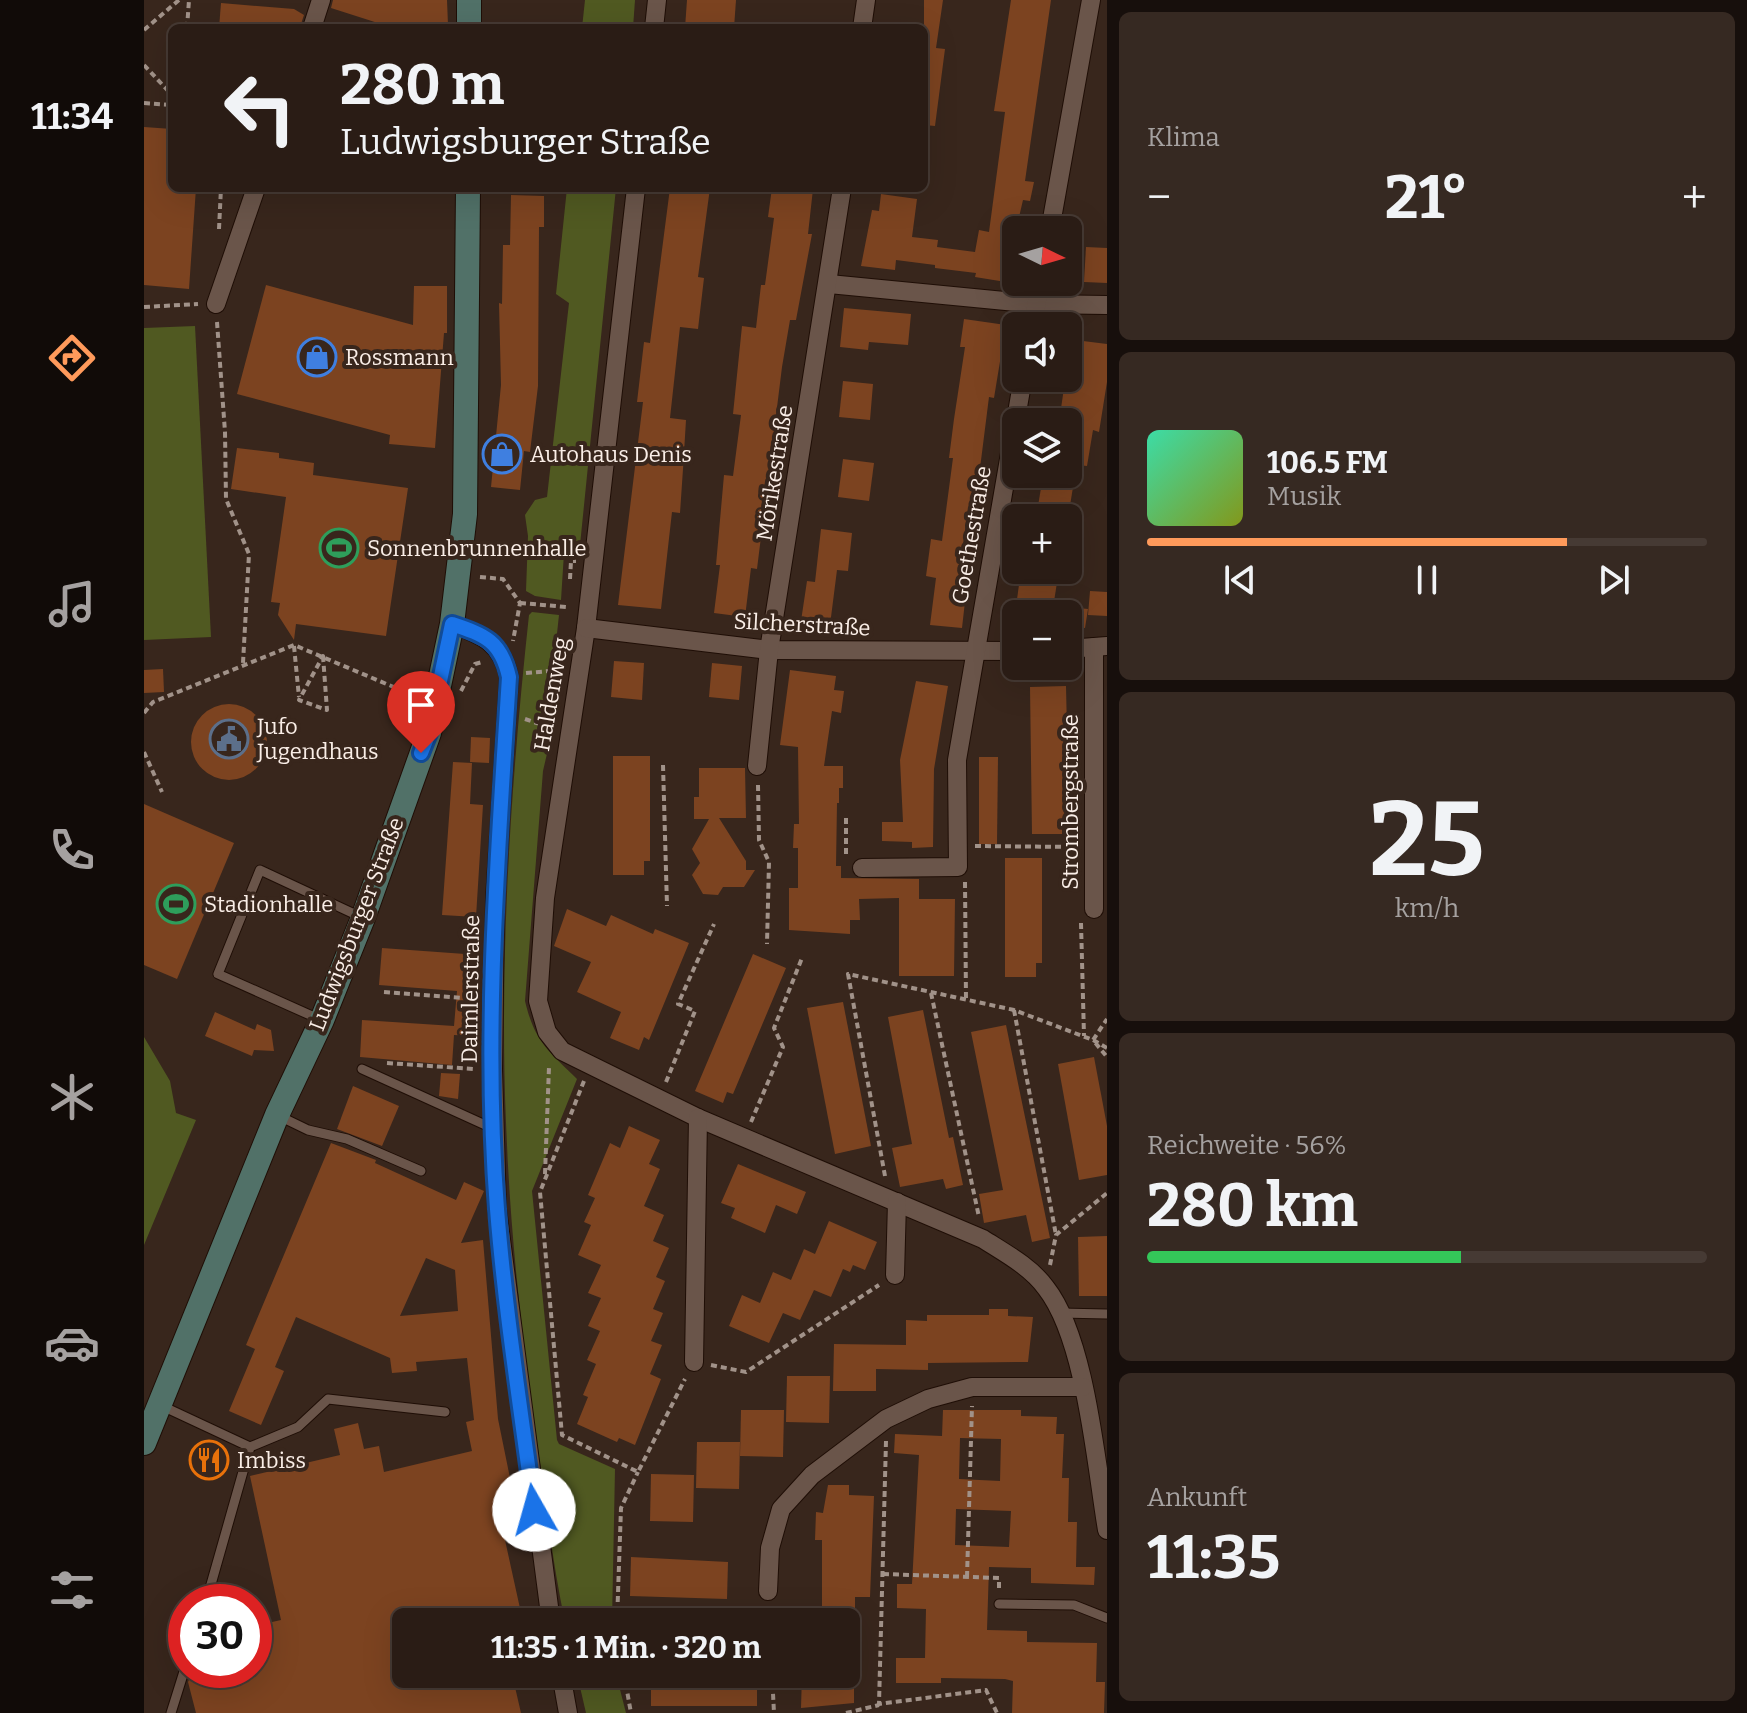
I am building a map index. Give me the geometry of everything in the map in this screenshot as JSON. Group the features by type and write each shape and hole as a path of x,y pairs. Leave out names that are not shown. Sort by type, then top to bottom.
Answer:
{"street":[{"path":"313,24 321,0"},
{"path":"469,0 469,24"},
{"path":"654,24 657,0"},
{"path":"863,24 866,0"},
{"path":"1052,216 1091,0"},
{"path":"216,304 255,192"},
{"name":"Ludwigsburger Straße","path":"144,1443 277,1115 322,1020 363,918 429,733 459,575 468,433 468,192"},
{"name":"Haldenweg","path":"551,1036 538,1001 545,898 586,628 636,192"},
{"name":"Mörikestraße","path":"757,766 769,650 841,192"},
{"path":"829,284 1036,304 1107,305"},
{"path":"1035,312 1037,296"},
{"name":"Goethestraße","path":"958,867 957,760 1021,392"},
{"path":"452,624 491,640 496,660"},
{"name":"Silcherstraße","path":"586,628 769,650 1002,652"},
{"name":"Strombergstraße","path":"1094,909 1100,647"},
{"name":"Daimlerstraße","path":"496,660 509,677 495,899 494,1129 502,1255 549,1608"},
{"path":"862,868 958,867"},
{"path":"551,1036 562,1051 698,1118 983,1239 1046,1287 1060,1313 1083,1387 1107,1530"},
{"path":"694,1362 698,1118"},
{"path":"893,1200 895,1275"},
{"path":"768,1591 770,1548 781,1509 812,1475 886,1419 928,1399 972,1387 1083,1387"},
{"path":"564,1688 568,1713"}],"lane":[{"path":"322,1020 218,974 223,961 260,870 363,918"},
{"path":"362,1069 494,1129"},
{"path":"277,1115 308,1130 347,1139 421,1171"},
{"path":"1060,1313 1107,1314"},
{"path":"160,1405 250,1447 298,1427 328,1399 445,1412"},
{"path":"211,1584 250,1447"},
{"path":"999,1604 1074,1605 1107,1618"},
{"path":"171,1713 179,1688"}],"path":[{"path":"144,30 179,0"},
{"path":"187,24 189,0"},
{"path":"144,65 168,91"},
{"path":"144,103 168,105"},
{"path":"219,236 221,192"},
{"path":"144,307 216,304 225,432 226,499 249,554 243,665"},
{"path":"144,713 153,702 294,645 435,705 456,699 475,664 496,660 515,637 520,603 503,579 459,575"},
{"path":"520,603 567,607"},
{"path":"294,645 299,700"},
{"path":"299,700 327,710 323,656"},
{"path":"299,700 323,656"},
{"path":"509,677 580,668"},
{"path":"506,716 523,718 568,734"},
{"path":"144,752 162,792"},
{"path":"663,765 667,906"},
{"path":"757,766 759,840 769,862 767,944"},
{"path":"846,818 846,868 862,868"},
{"path":"957,846 1094,847"},
{"path":"958,867 966,885 966,1000"},
{"path":"1084,1036 1080,924 1094,909"},
{"path":"659,1099 695,1011 678,1004 714,924"},
{"path":"744,1137 783,1047 774,1028 802,958"},
{"path":"893,1200 848,974 1014,1010 1084,1036 1107,1048"},
{"path":"384,992 493,1000"},
{"path":"931,993 983,1239"},
{"path":"1014,1010 1056,1235 1046,1287"},
{"path":"1093,1040 1107,1019"},
{"path":"545,1179 551,1036"},
{"path":"1093,1040 1107,1057"},
{"path":"362,1069 367,1062 493,1070"},
{"path":"590,1066 540,1192 562,1435 638,1472"},
{"path":"1056,1235 1107,1193"},
{"path":"617,1608 621,1508 694,1362 746,1372 895,1275"},
{"path":"967,1577 972,1387"},
{"path":"879,1704 886,1419"},
{"path":"883,1574 999,1578 999,1604"},
{"path":"627,1688 631,1713"},
{"path":"773,1688 774,1713"},
{"path":"846,1713 879,1704 986,1690 997,1713"}],"green space":[{"path":"585,0 635,0 633,24 582,24"},
{"path":"567,192 616,192 579,555 564,553 561,600 535,596 526,591 528,536 525,515 535,500 547,497 569,303 556,294"},
{"path":"195,326 211,637 144,640 144,328"},
{"path":"532,612 559,615 554,661 566,663 566,671 543,771 525,1001 538,1037 577,1079 532,1191 557,1440 559,1444 615,1469 612,1608 562,1608 532,1408 514,1246 504,1060 505,932 517,741 529,615"},
{"path":"144,1037 170,1081 176,1113 196,1120 144,1245"},
{"path":"580,1688 620,1688 626,1713 586,1713"}],"building":[{"path":"333,0 447,0 448,24 381,24 331,8"},
{"path":"687,0 736,0 734,24 685,24"},
{"path":"924,0 943,0 936,48 945,49 935,126 928,125 928,24 924,24"},
{"path":"1011,0 1051,0 1025,181 1034,182 1030,201 1023,200 1019,216 1002,216 1002,281 975,277 976,273 896,260 895,270 861,266 872,210 879,211 881,194 917,199 912,237 938,240 937,247 975,252 979,230 989,232 1005,112 994,111"},
{"path":"221,3 294,9 304,15 301,24 219,24"},
{"path":"144,127 168,129 168,192 196,192 189,289 144,285"},
{"path":"669,192 709,192 698,277 704,278 698,329 680,327 670,418 686,420 683,469 680,513 672,512 661,609 618,605 643,402 637,402 644,342 650,343"},
{"path":"771,192 813,192 808,234 812,234 796,320 790,320 757,569 751,568 745,617 714,613 720,565 716,565 724,475 733,476 741,415 733,414 742,326 756,328 774,218 768,217"},
{"path":"511,195 544,196 544,227 539,227 538,386 530,452 524,451 520,490 491,487 501,385 499,303 502,304 503,245 510,245"},
{"path":"1086,247 1107,248 1107,283 1084,282"},
{"name":"Rossmann","path":"266,285 413,325 414,286 447,286 447,333 444,333 435,448 389,444 390,435 237,394"},
{"path":"844,308 911,314 908,345 869,342 868,350 840,347"},
{"path":"964,319 1002,324 1002,349 994,398 989,397 973,524 966,523 960,565 969,566 962,628 930,625 936,578 926,576 931,539 942,541 953,458 949,458 965,347 960,347"},
{"path":"1082,341 1107,344 1107,382 1099,432 1093,430 1087,466 1082,465 1082,408 1061,408 1063,392 1082,392"},
{"path":"843,381 873,384 870,420 839,417"},
{"name":"Sonnenbrunnenhalle","path":"237,448 279,453 279,458 314,463 313,475 408,488 386,636 296,624 294,640 278,615 280,603 271,602 286,497 231,489"},
{"path":"843,459 874,463 869,501 838,497"},
{"path":"1041,488 1073,488 1070,504 1038,504"},
{"path":"821,529 852,533 848,571 837,570 830,625 801,621 807,581 815,582"},
{"path":"1019,584 1057,584 1054,600 1017,600"},
{"path":"1090,591 1107,592 1107,616 1088,615"},
{"path":"1082,608 1088,609 1085,628 1082,628"},
{"path":"614,661 644,663 642,700 611,697"},
{"path":"712,663 742,666 739,700 709,697"},
{"path":"163,669 164,692 144,693 144,670"},
{"path":"790,670 836,676 834,690 844,691 841,713 832,711 824,766 843,766 843,788 839,788 837,803 836,866 841,866 841,878 919,879 919,899 955,899 954,976 899,976 899,898 859,899 860,920 850,920 850,934 789,930 789,888 798,888 798,848 793,848 794,824 799,824 798,747 780,745"},
{"path":"916,681 948,686 934,769 933,847 912,848 912,842 882,841 882,822 903,822 900,760"},
{"path":"1066,686 1069,822 1062,822 1062,834 1032,834 1030,687"},
{"name":"Jufo Jugendhaus","path":"222,704 236,704 250,710 261,721 267,742 264,757 256,769 236,780 222,780 208,774 197,763 191,749 191,735 197,721 208,710"},
{"path":"471,737 490,738 489,763 470,762"},
{"path":"613,756 650,756 650,861 644,861 644,875 613,875"},
{"path":"979,757 998,757 997,844 979,844"},
{"path":"453,762 472,763 470,804 483,805 476,917 442,915"},
{"path":"699,768 745,768 746,818 719,818 746,861 746,870 755,870 744,887 723,887 718,895 703,894 692,875 700,863 692,849 709,819 694,819 694,797 699,797"},
{"name":"Stadionhalle","path":"144,804 234,843 177,979 144,965"},
{"path":"1005,858 1042,858 1042,963 1036,963 1036,977 1005,977"},
{"path":"567,909 606,926 611,915 653,934 655,929 689,943 649,1040 644,1037 639,1050 610,1038 621,1012 577,992 591,962 554,946"},
{"path":"382,948 479,955 473,1036 454,1035 452,1065 360,1057 362,1020 454,1026 457,991 379,985"},
{"path":"753,954 786,968 733,1094 727,1092 723,1103 695,1091"},
{"path":"843,1002 871,1146 835,1154 807,1008"},
{"path":"923,1010 949,1138 953,1137 963,1185 946,1189 943,1179 900,1187 892,1148 912,1144 888,1017"},
{"path":"215,1012 255,1030 257,1024 271,1030 274,1051 254,1050 252,1056 205,1036"},
{"path":"1006,1025 1050,1238 1032,1242 1026,1215 984,1223 979,1194 1003,1190 971,1032"},
{"path":"1094,1057 1107,1126 1107,1175 1079,1180 1058,1064"},
{"path":"441,1073 460,1074 458,1099 439,1096"},
{"path":"353,1086 399,1106 382,1146 337,1129"},
{"path":"629,1126 660,1140 649,1164 660,1169 644,1206 664,1215 653,1241 669,1248 656,1277 665,1281 653,1309 663,1313 651,1341 662,1345 650,1374 661,1379 635,1445 619,1438 617,1442 577,1424 588,1397 583,1395 596,1364 587,1360 600,1331 588,1326 601,1298 588,1293 601,1265 578,1255 591,1225 584,1222 595,1198 588,1195 610,1143 620,1148"},
{"path":"331,1143 376,1160 375,1163 456,1200 464,1182 484,1191 461,1243 483,1240 498,1419 520,1527 503,1531 520,1608 392,1608 392,1688 515,1688 521,1713 196,1713 190,1688 272,1688 272,1622 281,1620 250,1476 340,1455 334,1429 358,1423 364,1449 379,1446 384,1472 472,1451 466,1422 474,1420 467,1358 416,1362 417,1371 392,1373 390,1358 296,1317 275,1367 284,1371 261,1425 229,1411 255,1349 246,1345","holes":["426,1258 455,1270 458,1311 400,1316"]},
{"path":"738,1164 806,1192 797,1214 776,1205 765,1233 731,1218 735,1208 721,1203"},
{"path":"829,1221 877,1242 865,1270 853,1265 850,1272 843,1269 831,1297 814,1290 800,1320 783,1313 769,1343 729,1326 742,1295 760,1303 773,1272 791,1280 804,1249 815,1254"},
{"path":"1107,1236 1107,1296 1079,1296 1078,1237"},
{"path":"989,1309 1008,1309 1008,1316 1033,1317 1028,1362 928,1363 928,1370 876,1369 876,1391 833,1391 834,1344 906,1345 906,1320 927,1321 927,1315 989,1315"},
{"path":"787,1376 830,1376 829,1423 786,1422"},
{"path":"741,1410 784,1410 783,1457 740,1456"},
{"path":"943,1410 1021,1410 1021,1416 1057,1417 1056,1434 1064,1434 1062,1478 1069,1478 1068,1522 1077,1522 1076,1567 1095,1567 1094,1585 1031,1583 1031,1568 989,1567 987,1630 1027,1631 1027,1642 1097,1643 1096,1682 1105,1682 1104,1713 1012,1713 1013,1681 1005,1679 941,1678 941,1683 896,1683 896,1658 925,1658 926,1609 897,1608 897,1584 912,1584 919,1455 894,1453 895,1434 942,1436","holes":["960,1438 1001,1439 1000,1481 959,1479","956,1509 1011,1511 1009,1547 955,1545"]},
{"path":"697,1442 740,1442 739,1489 696,1488"},
{"path":"651,1474 694,1475 693,1522 650,1521"},
{"path":"828,1485 849,1485 849,1495 874,1496 870,1597 855,1597 855,1608 822,1608 822,1540 815,1540 816,1512 823,1513"},
{"path":"631,1557 728,1562 727,1599 630,1596"},
{"path":"651,1688 757,1688 757,1706 651,1706"},
{"path":"802,1688 854,1688 854,1703 801,1708"}],"place":[{"name":"Rossmann","path":"317,357"},
{"name":"Autohaus Denis","path":"502,454"},
{"name":"Sonnenbrunnenhalle","path":"339,548"},
{"name":"Jufo Jugendhaus","path":"229,739"},
{"name":"Stadionhalle","path":"176,904"},
{"name":"Imbiss","path":"209,1460"}],"route":[{"path":"421,753 429,733 452,624 491,640 504,657 509,677 495,899 493,1070 497,1209 534,1510"}]}
